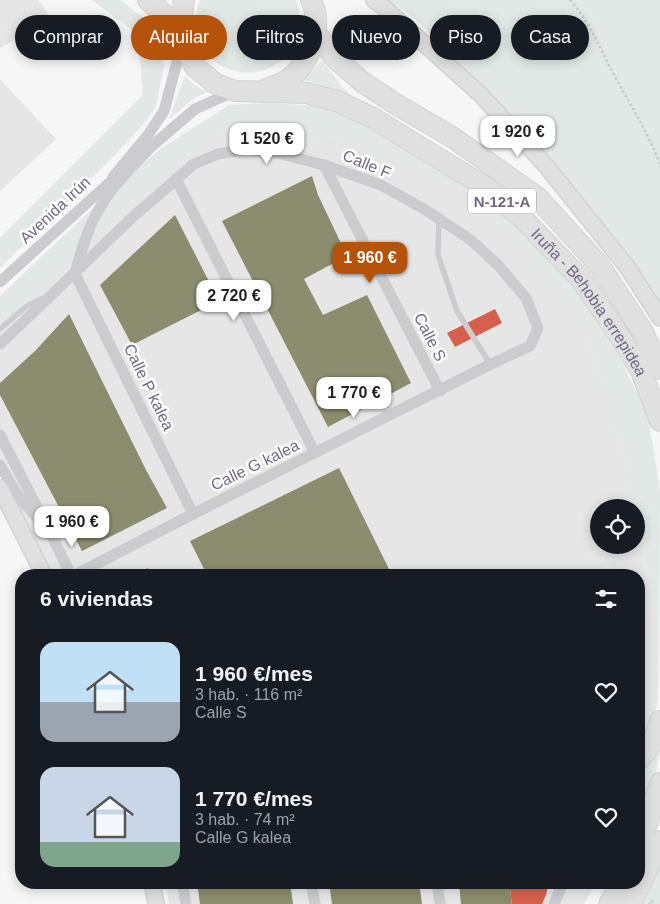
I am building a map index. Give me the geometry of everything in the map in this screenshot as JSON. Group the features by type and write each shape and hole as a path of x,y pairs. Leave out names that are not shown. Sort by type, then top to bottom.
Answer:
{"highway":[{"path":"148,0 162,15"},
{"path":"183,15 184,0"},
{"path":"315,2 315,15"},
{"name":"Iruña - Behobia errepidea","path":"322,40 336,59 361,81 452,137 536,197 600,265 644,332 660,369"},
{"path":"192,60 195,67 216,84 235,91"},
{"path":"257,92 284,82 297,72 306,60"},
{"name":"Iruña - Behobia errepidea","path":"235,91 306,93 336,101 373,118 487,188 522,218 580,278 641,371 660,421"},
{"path":"645,753 653,743 660,721"},
{"path":"645,828 660,783"},
{"path":"645,874 660,841"},
{"path":"594,904 602,889"},
{"path":"609,904 617,889"},
{"path":"630,904 638,889"}],"street":[{"path":"374,0 481,95 547,167 628,268 660,318"},
{"name":"Avenida Irún","path":"109,182 148,135 164,110 175,60"},
{"name":"Avenida Irún","path":"0,282 109,182 196,109 235,91"},
{"name":"Avenida Irún","path":"75,274 86,237 102,203 150,148"},
{"name":"Calle F","path":"0,344 134,216 194,164 218,154 247,149 324,165 381,186 439,219 471,240 498,265 526,298 538,328 530,346"},
{"name":"Calle S","path":"324,165 440,391"},
{"path":"176,179 315,453"},
{"name":"Calle P kalea","path":"75,274 193,514"},
{"name":"Calle G kalea","path":"88,569 490,364 530,346"},
{"path":"0,435 68,569"},
{"path":"0,465 18,496 50,532"},
{"path":"0,488 41,569"},
{"path":"153,889 156,904"},
{"path":"183,889 186,904"},
{"path":"312,889 314,904"},
{"path":"438,889 440,904"},
{"path":"554,904 560,889"}],"lane":[{"path":"439,219 438,254 458,311 490,364"},
{"path":"0,329 27,306 42,298 50,298"}],"path":[{"path":"570,0 592,29 613,73 650,138 660,164"}],"shaded area":[{"path":"0,0 38,0 49,15 15,15 15,40 0,48"},
{"path":"92,0 120,0 140,15 131,15 131,29 121,21 121,15 112,15"},
{"path":"200,0 296,0 300,15 237,15 237,60 282,60 271,67 258,71 244,72 231,70 214,60 227,60 227,15 196,15"},
{"path":"388,0 660,0 660,321 656,310 658,300 476,79 457,60 501,60 501,15 430,15 430,34 420,24 420,15 410,15"},
{"path":"140,60 162,60 164,66 156,106 141,127 0,268 0,238 143,95"},
{"path":"322,60 343,88 356,100 321,85 304,81"},
{"path":"185,76 194,85 208,92 194,98 169,119"},
{"path":"0,79 56,139 0,191"},
{"path":"266,103 335,107 385,134 479,193 564,265 611,339 648,416 660,490 659,638 643,554 645,554 645,499 633,499 628,470 581,315 473,195 340,136 293,139 216,133 124,207 80,257 0,328 0,296 109,193 160,149 229,105"},
{"path":"216,133 293,139 340,136 473,195 581,315 628,470 633,499 590,499 590,554 643,554 659,638 658,700 645,755 645,569 46,569 0,475 0,320 26,286"},
{"path":"660,743 656,773 645,807 645,766"},
{"path":"660,843 660,904 632,904 639,889 645,889 645,876"},
{"path":"167,889 593,889 584,904 169,904"}],"building: Comercios":[{"path":"495,309 502,323 455,347 447,333"},
{"path":"510,889 547,889 542,904 512,904"}],"building: Industria":[{"path":"312,176 318,195 347,256 304,279 323,315 367,295 411,383 328,427 222,221"},
{"path":"175,215 219,301 132,345 100,285"},
{"path":"69,314 146,470 167,508 82,551 0,395 0,383 35,351"},
{"path":"339,468 389,569 204,569 190,541"},
{"path":"198,889 291,889 293,904 200,904"},
{"path":"330,889 420,889 422,904 332,904"},
{"path":"460,889 510,889 512,904 461,904"}]}
